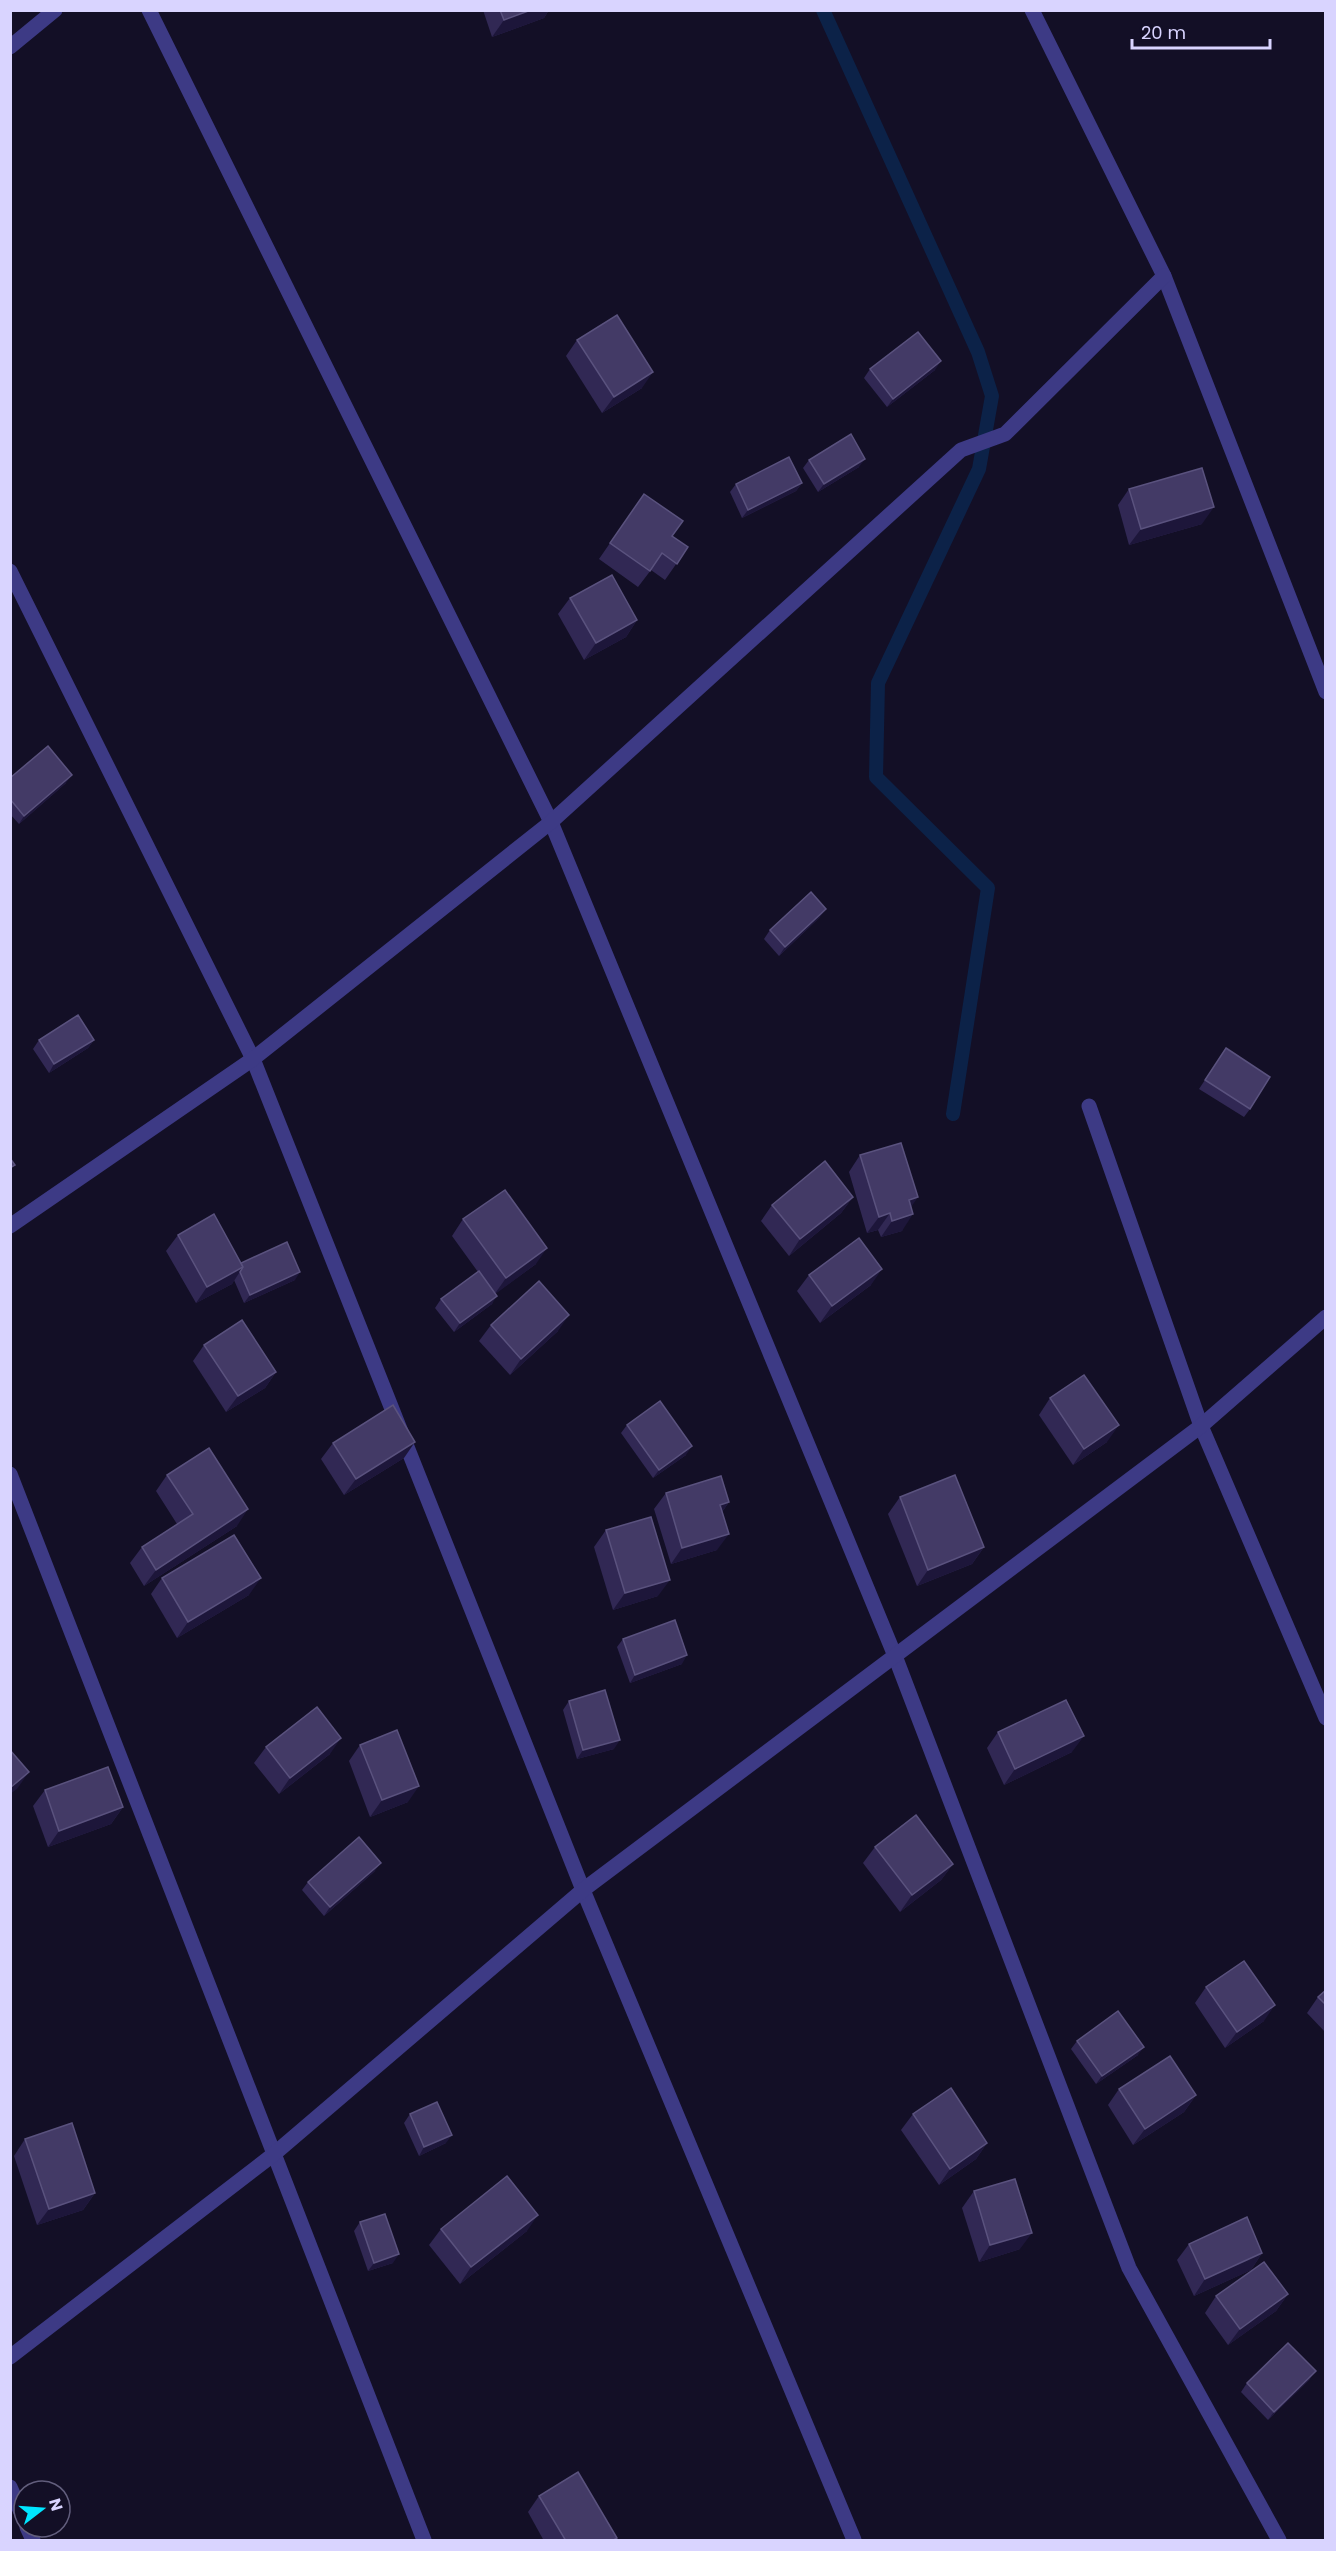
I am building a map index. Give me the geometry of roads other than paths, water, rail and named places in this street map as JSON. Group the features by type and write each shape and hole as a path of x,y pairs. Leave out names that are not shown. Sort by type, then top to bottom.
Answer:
{"street":[{"path":"10,47 55,10"},
{"path":"149,10 551,822 895,1656 1129,2268 1279,2541"},
{"path":"1032,10 1164,276 1326,692"},
{"path":"10,1226 253,1059 551,822 961,450 1005,434 1164,276"},
{"path":"10,571 253,1059 584,1890 854,2541"},
{"path":"1089,1106 1201,1426 1326,1718"},
{"path":"10,2357 274,2154 584,1890 1201,1426 1326,1317"},
{"path":"10,1474 424,2541"}],"waterway":[{"path":"823,10 978,352 992,396 979,469 878,683 876,777 988,888 953,1114"}]}
